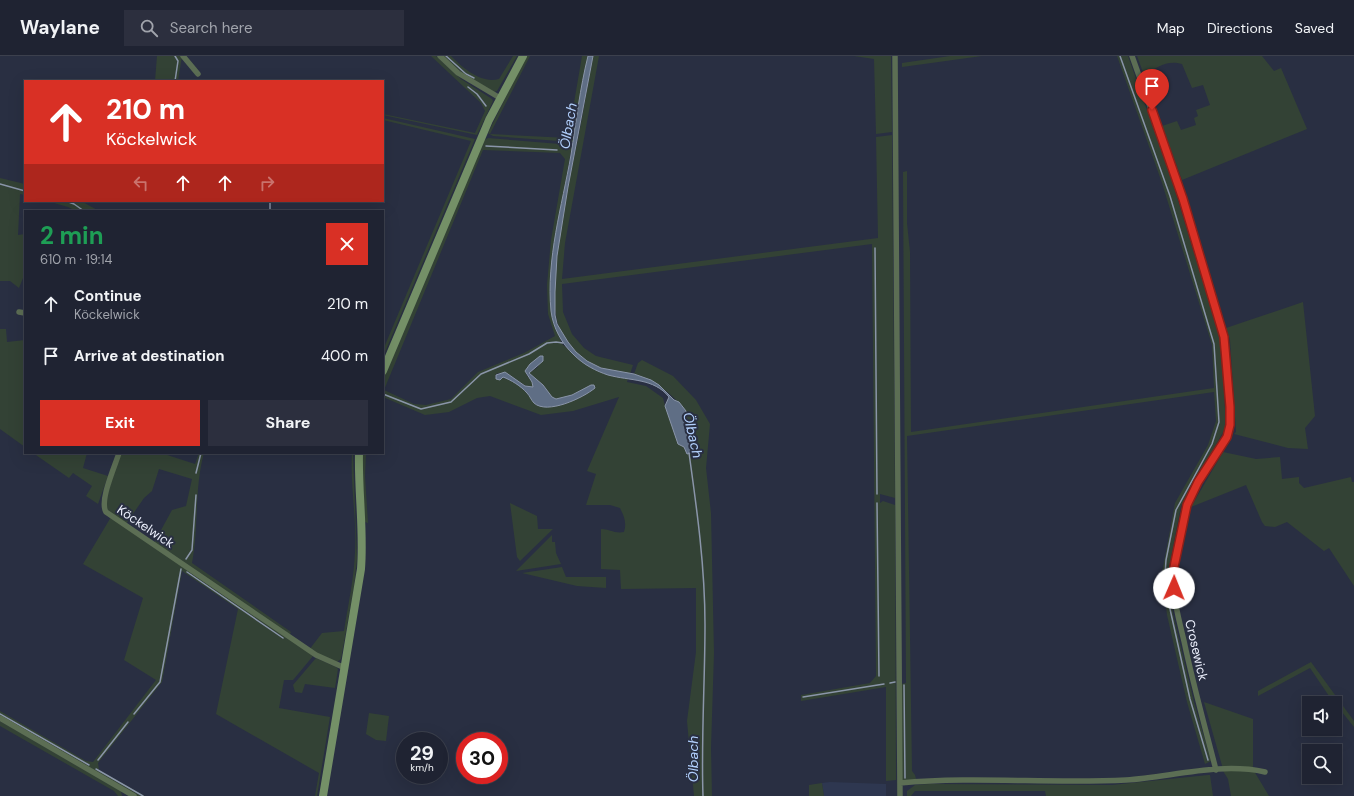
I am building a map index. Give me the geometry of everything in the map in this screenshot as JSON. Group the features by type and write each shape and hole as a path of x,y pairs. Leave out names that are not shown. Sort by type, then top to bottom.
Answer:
{"main road":[{"path":"384,369 486,128 500,98 523,56"},
{"path":"322,796 359,588 362,557 359,454"}],"street":[{"path":"183,56 198,74"},
{"path":"440,56 458,73 500,98"},
{"path":"895,56 900,796"},
{"name":"Crosewick","path":"1132,56 1183,199 1224,337 1230,425 1227,437 1198,482 1187,505 1174,567 1177,609 1216,770"},
{"name":"Köckelwick","path":"119,454 104,499 104,508 110,515 316,656 345,668"},
{"path":"0,718 130,795"},
{"path":"900,783 939,780 1104,781 1127,780 1216,770 1240,769 1265,772"}],"shaded area":[{"path":"588,56 593,56 568,187 557,256 555,315 557,324 576,352 587,361 601,368 634,374 651,380 659,385 674,400 679,402 686,411 686,430 691,453 687,454 684,447 678,444 665,406 669,397 663,391 649,383 608,375 586,365 566,346 556,329 552,317 550,291 553,252 559,213 571,155 580,93"},
{"path":"540,356 543,356 543,361 529,373 543,385 552,397 556,399 572,395 591,385 594,385 595,388 565,404 547,407 534,403 525,390 513,382 503,377 500,380 496,379 496,375 505,372 525,386 533,387 532,382 525,371 530,364"},
{"path":"822,783 886,784 886,796 824,796"}],"green space":[{"path":"157,56 182,56 178,80 155,80"},
{"path":"431,56 436,56 461,79 492,99 493,101 477,135 384,115 475,133 485,111 481,103"},
{"path":"442,56 451,56 473,74 492,80 499,79 513,56 517,56 497,91 494,92 467,77"},
{"path":"526,56 530,56 490,134 568,138 582,56 588,56 573,142 493,136 488,133"},
{"path":"593,56 599,56 565,243 562,279 878,238 876,137 892,135 895,498 880,494 880,503 883,501 895,505 896,780 886,781 886,687 801,701 801,695 870,683 876,676 872,244 562,284 563,312 572,334 584,348 596,356 633,365 630,374 595,366 583,358 573,349 561,332 556,315 555,292 556,264 564,206"},
{"path":"854,56 891,56 892,132 876,134 874,59"},
{"path":"950,56 982,56 902,67 902,63"},
{"path":"1117,56 1128,56 1173,184 1221,341 1226,427 1181,506 1168,573 1173,614 1194,702 1211,761 1205,764 1187,702 1167,615 1162,573 1175,503 1208,445 1216,421 1214,392 907,436 912,771 916,779 905,781 902,780 901,684 906,683 903,172 907,171 907,223 910,252 911,432 1214,388 1212,345 1162,183"},
{"path":"1137,56 1262,56 1274,71 1281,68 1307,129 1182,180 1162,126 1177,121 1181,130 1196,125 1194,118 1198,116 1196,110 1210,105 1203,85 1192,88 1182,64 1171,63 1162,65 1144,75"},
{"path":"384,118 475,139 384,355 384,348 471,141 384,120"},
{"path":"488,138 572,145 555,244 551,283 551,311 553,321 562,344 588,366 609,375 628,378 627,382 646,386 663,398 665,406 687,454 691,453 686,429 686,416 682,408 671,395 656,384 634,374 638,363 642,360 673,376 696,400 710,424 706,468 711,513 714,653 711,748 712,796 694,796 687,721 696,652 696,588 621,589 620,570 601,569 601,529 624,532 625,520 623,514 620,508 610,505 586,505 596,474 587,471 619,397 573,411 541,415 490,396 477,398 449,412 425,415 384,397 384,390 384,377 483,141","holes":["483,150 560,153 565,159 551,240 547,285 548,314 555,336 524,353 478,372 451,399 426,405 414,404 384,390","540,356 538,367 529,373 543,385 552,397 556,399 572,395 591,385 572,400 560,403 536,405 526,392 516,383 508,379 495,377 496,374 506,374 523,385 533,387 532,382 526,374 530,364"]},
{"path":"0,178 24,184 24,195 20,194 18,235 24,234 24,276 19,288 10,281 0,281"},
{"path":"50,202 83,202 97,210 74,210"},
{"path":"1303,302 1315,416 1305,428 1308,449 1288,448 1234,434 1236,432 1230,340 1226,328"},
{"path":"0,329 6,329 7,342 24,340 24,446 0,429"},
{"path":"1223,452 1256,459 1280,457 1282,479 1299,477 1299,483 1304,488 1351,477 1352,482 1354,482 1354,586 1329,548 1324,551 1287,522 1275,527 1265,526 1246,485 1191,507"},
{"path":"34,454 87,454 83,468 108,476 98,504 86,496 92,486 73,473 69,478"},
{"path":"120,454 164,454 195,464 199,454 204,454 199,480 192,563 291,632 289,636 313,656 293,680 284,680 279,708 330,717 317,796 315,796 319,773 216,714 238,609 182,571 162,682 98,763 99,770 145,796 137,796 0,717 0,711 86,761 93,762 156,680 124,660 143,598 83,564 111,517 154,543 172,510 186,506 192,479 159,469 152,491 144,498 126,524 108,512 105,503"},
{"path":"353,454 357,559 354,587 341,659 337,662 309,650 322,633 344,631 355,552 352,465"},
{"path":"361,454 366,454 365,476 368,523 365,522"},
{"path":"510,503 537,516 538,529 553,529 520,561 517,557"},
{"path":"552,535 552,542 555,542 556,553 561,564 516,571"},
{"path":"562,567 566,577 606,577 606,588 577,586 522,573"},
{"path":"316,658 338,669 335,688 305,684 302,693 295,692 293,685"},
{"path":"1311,662 1336,696 1329,696 1310,668 1258,696 1258,691"},
{"path":"1204,702 1253,719 1253,768 1223,769"},
{"path":"1342,705 1354,721 1354,727 1342,712"},
{"path":"369,713 389,716 386,741 376,740 366,734"},
{"path":"0,721 121,791 122,796 118,796 114,791 0,726"},
{"path":"1223,771 1254,771 1269,796 1231,796 1228,779"},
{"path":"1210,775 1213,796 1046,796 1045,791 915,791 911,796 907,796 907,791 915,785 929,784 1112,785"},
{"path":"822,783 824,796 809,796 809,785"}],"waterway":[{"path":"175,56 178,61 175,80"},
{"path":"446,56 466,74 474,78"},
{"path":"1120,56 1170,196 1214,344 1219,422 1212,444 1176,510 1166,560 1165,575 1170,609 1190,699 1208,760"},
{"path":"468,87 477,94 486,106"},
{"path":"486,146 557,150"},
{"path":"0,184 24,191"},
{"path":"69,202 83,210"},
{"path":"270,202 270,210"},
{"path":"875,248 877,494"},
{"path":"384,394 421,409 451,402 481,374 529,354 547,343 563,343"},
{"name":"Ölbach","path":"689,453 700,539 705,603 702,753 703,796"},
{"path":"196,473 201,454"},
{"path":"186,559 192,550 196,495"},
{"path":"877,503 879,676"},
{"path":"134,714 160,682 181,569"},
{"path":"187,572 283,638"},
{"path":"890,683 895,682"},
{"path":"803,697 884,684"},
{"path":"904,685 905,778"},
{"path":"0,714 89,765"},
{"path":"98,760 128,722"},
{"path":"96,769 143,796"}],"route":[{"path":"1152,110 1183,199 1224,337 1230,407 1230,425 1227,437 1198,482 1187,505 1174,567 1174,588"}]}
